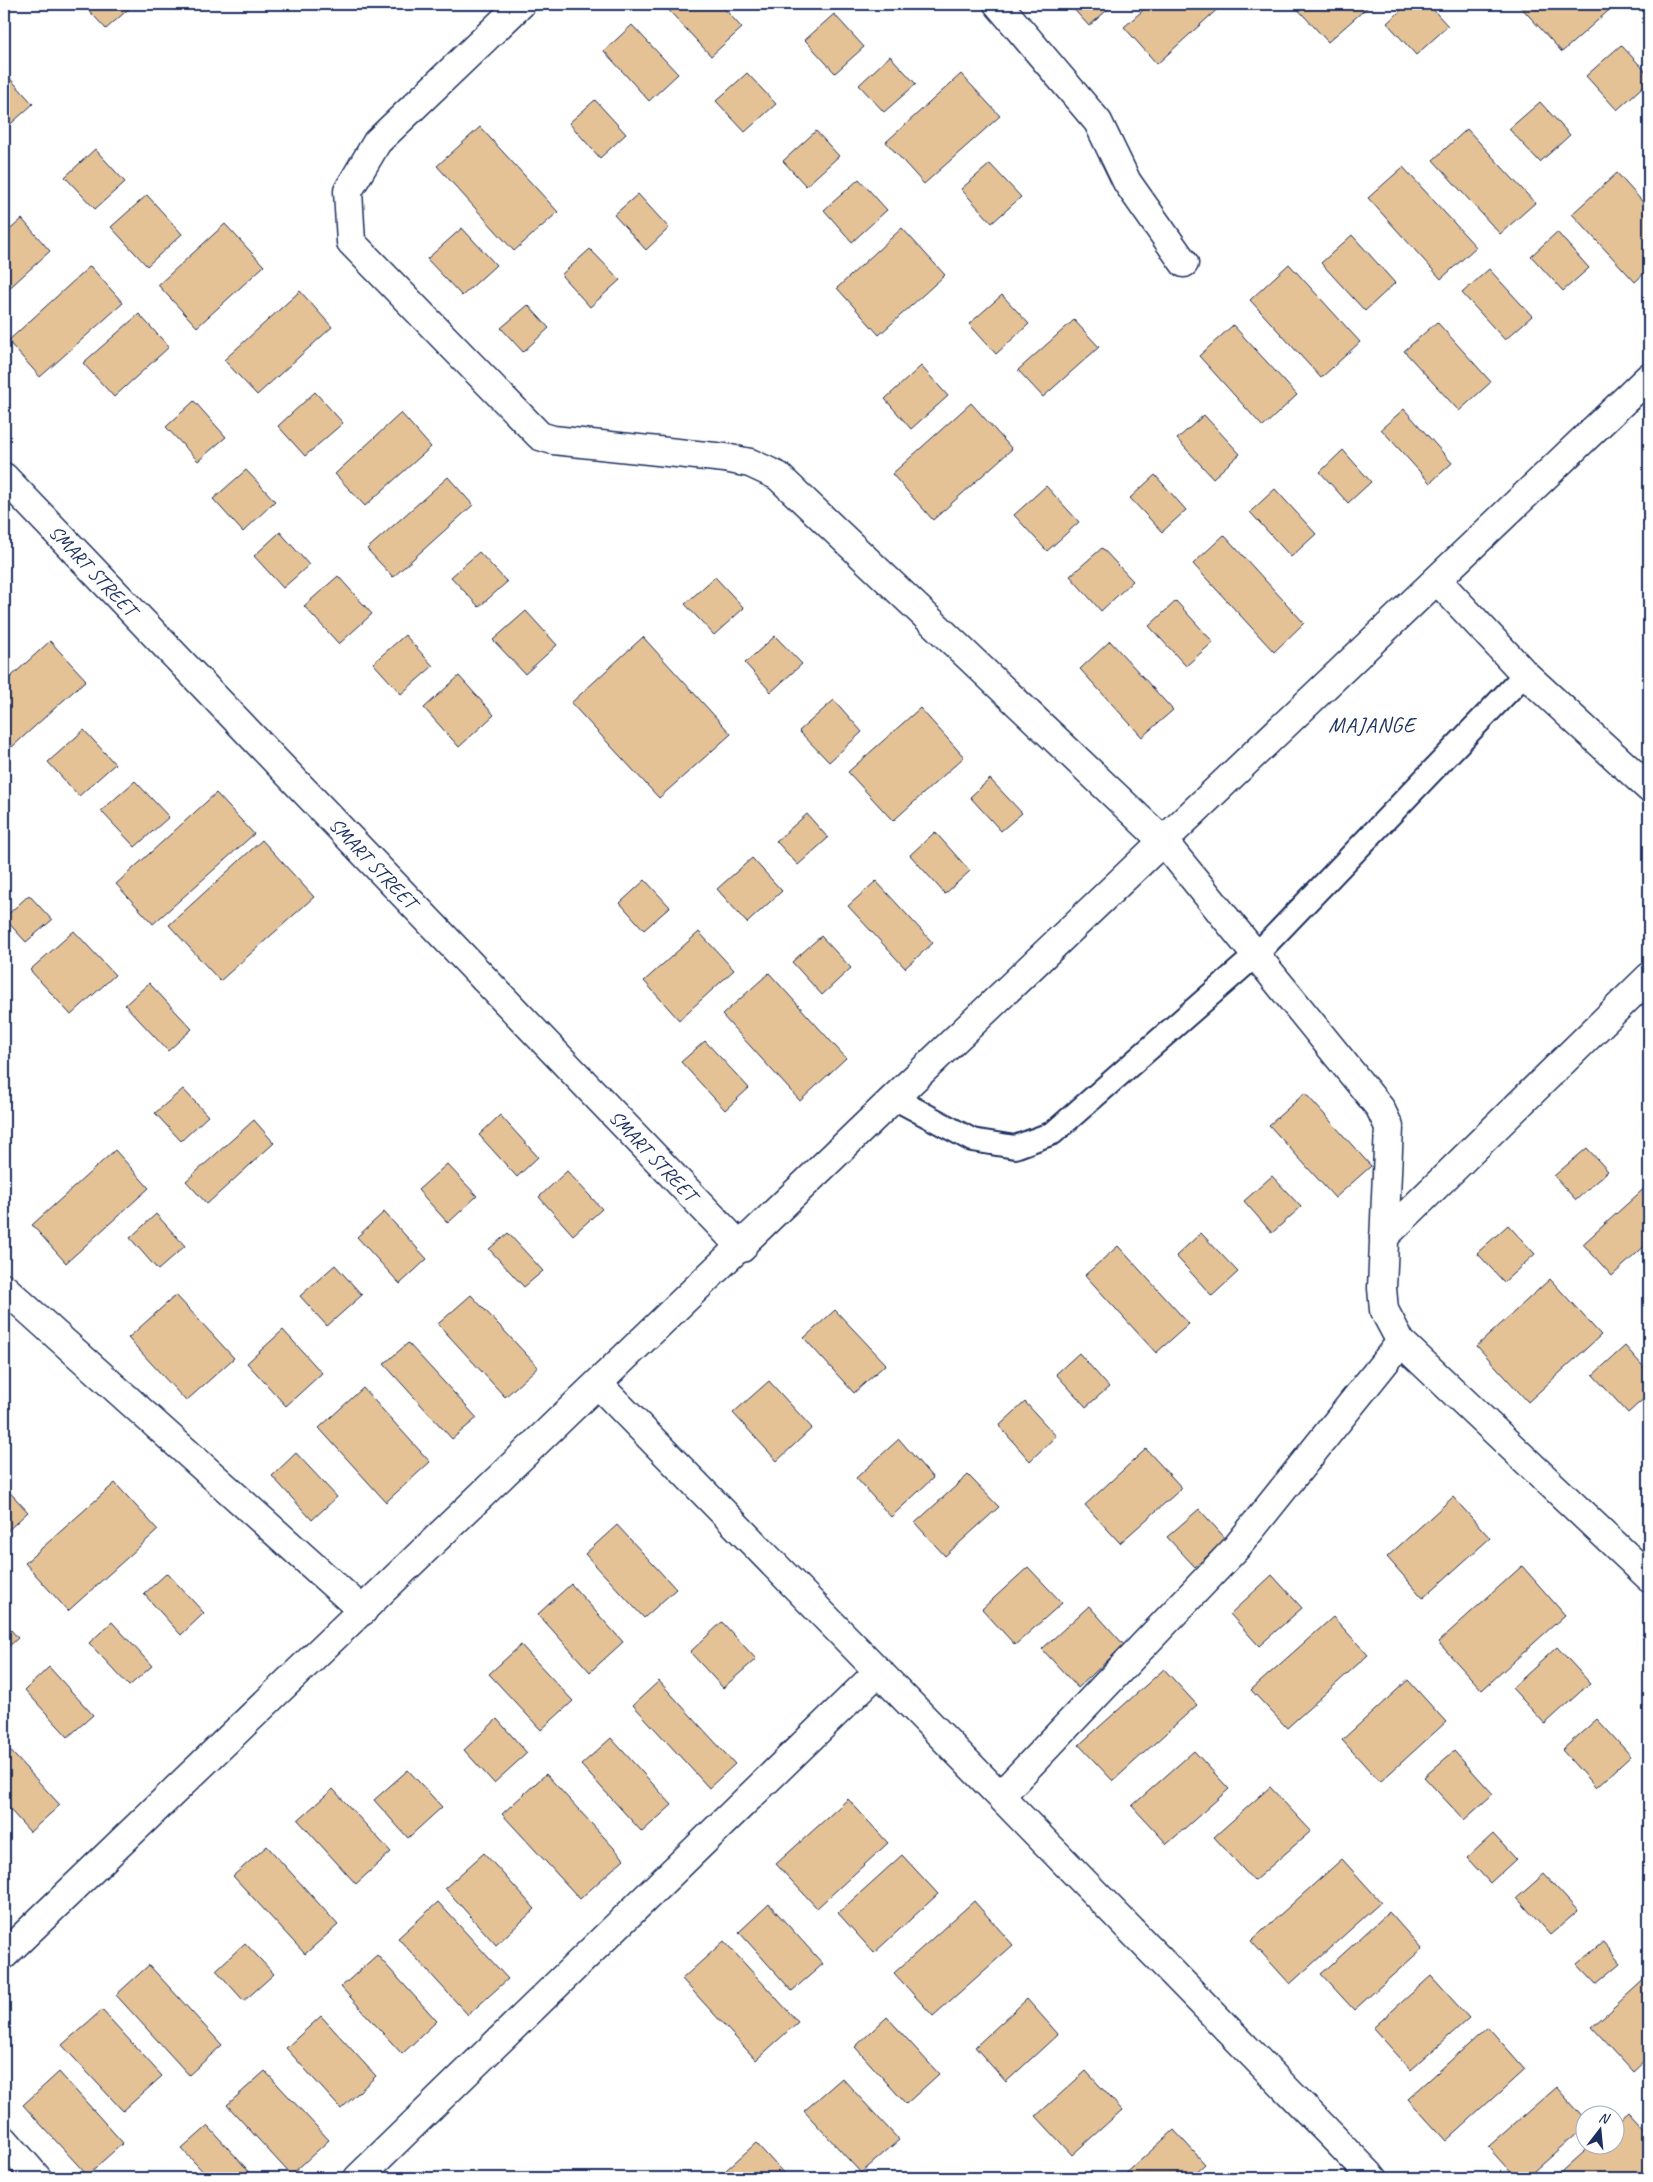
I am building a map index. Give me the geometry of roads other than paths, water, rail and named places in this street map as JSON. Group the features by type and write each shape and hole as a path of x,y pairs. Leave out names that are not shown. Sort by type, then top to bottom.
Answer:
{"street":[{"path":"521,4 377,142 348,191 351,242 540,436 553,440 725,458 750,463 778,476 1164,842 1380,1108 1389,1127 1384,1237 1384,1310 1401,1342 1649,1577"},
{"path":"998,4 1098,122 1127,182 1184,263"},
{"path":"4,1956 742,1248 894,1098 1649,377"},
{"name":"SMART STREET","path":"7,487 742,1248"},
{"path":"1437,580 1525,674 1649,788"},
{"path":"1384,1237 1649,977"},
{"path":"4,1288 364,1610"},
{"path":"1001,1795 1236,1548 1401,1342"},
{"path":"599,1385 1373,2178"},
{"path":"358,2178 879,1671"},
{"path":"4,2140 37,2178"}],"lane":[{"path":"894,1098 972,1140 1015,1147 1053,1133 1256,954 1525,674"}],"district":[{"name":"MAJANGE","path":"1372,724"}]}
